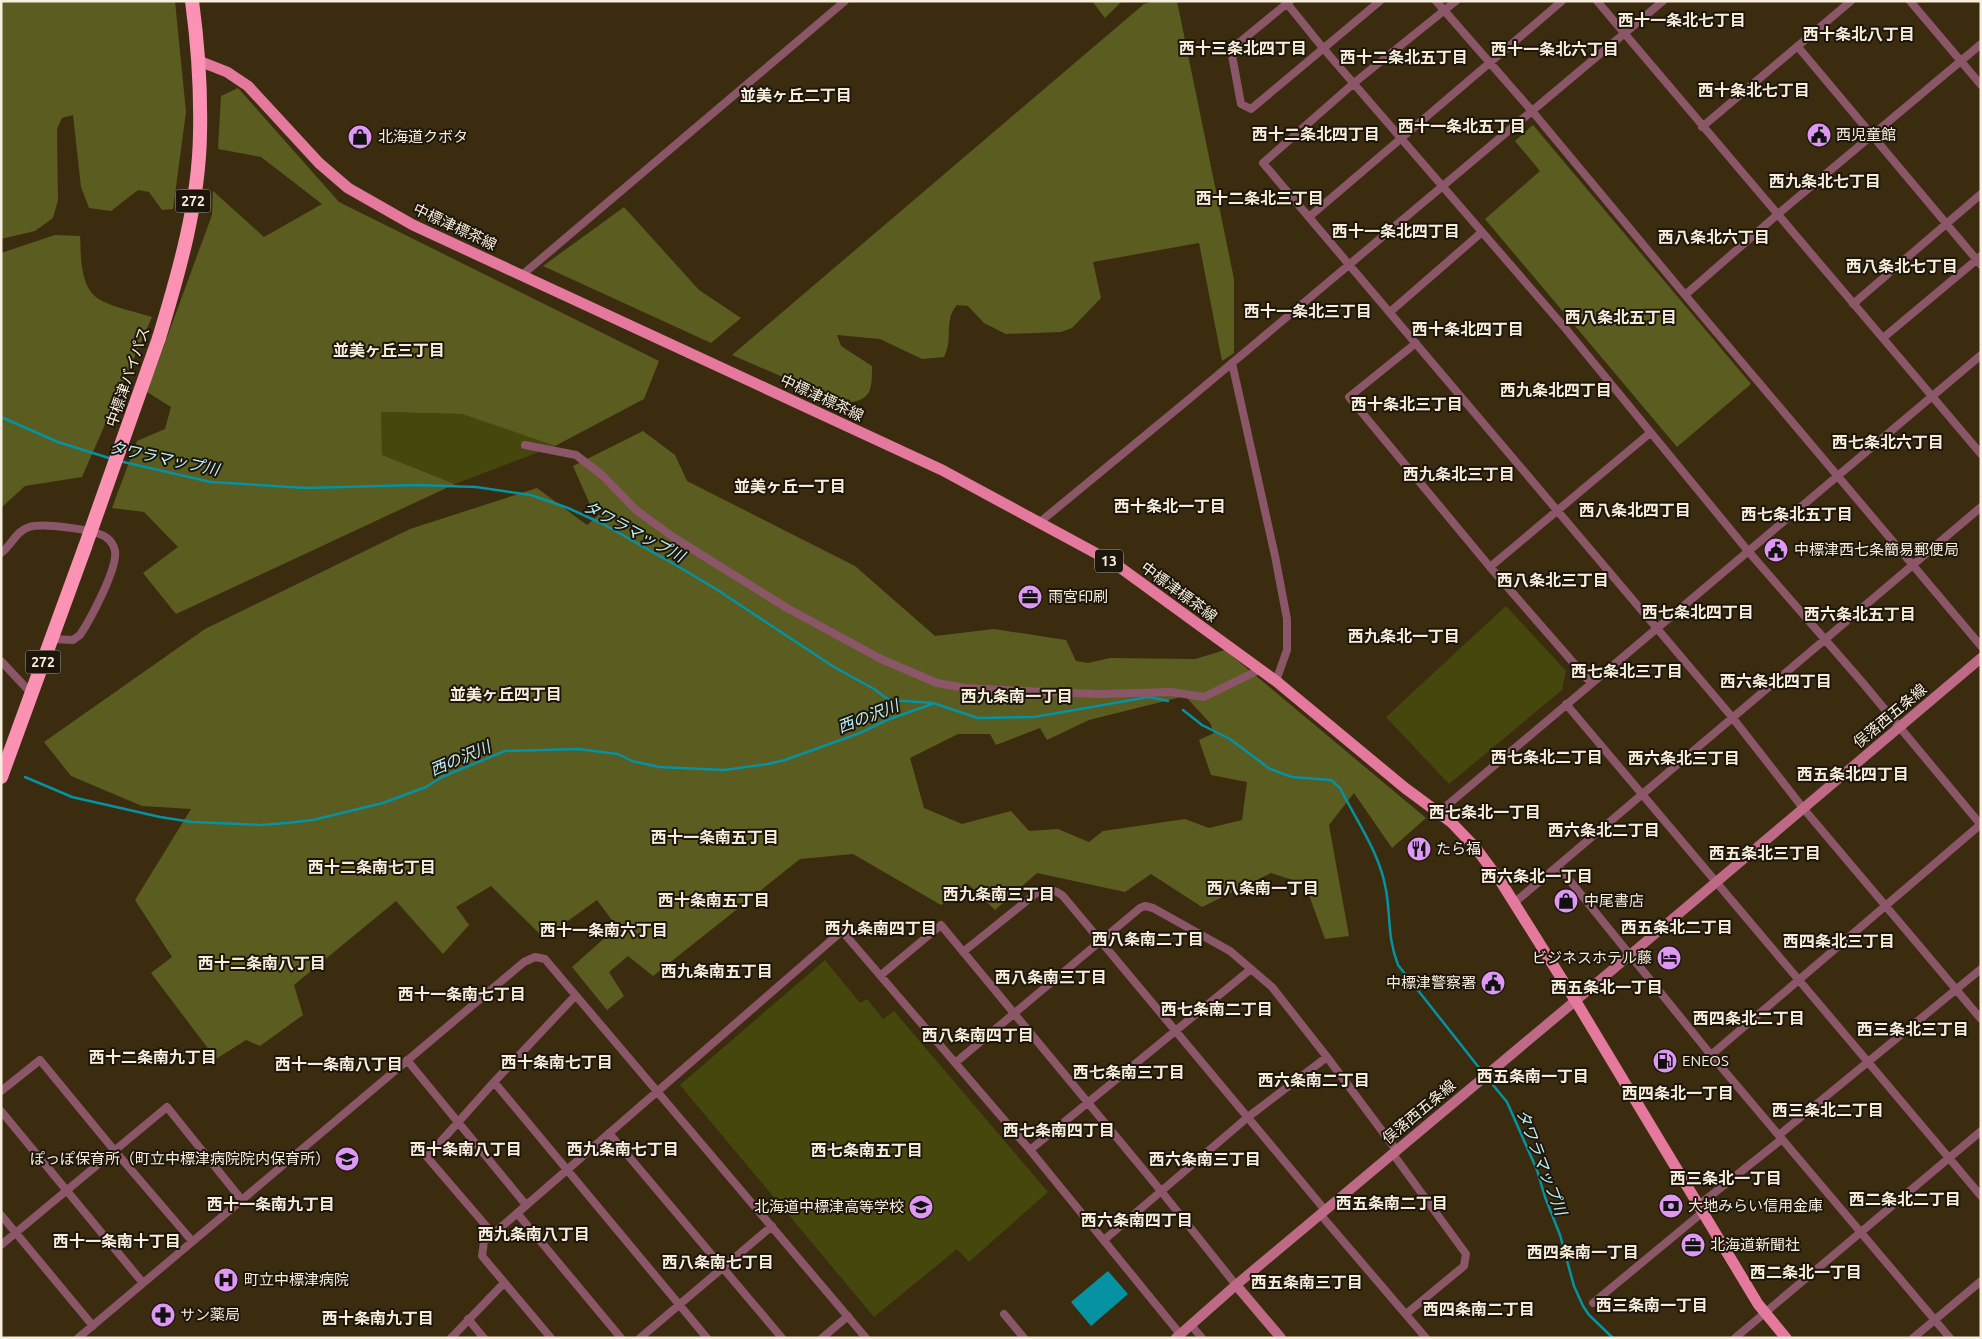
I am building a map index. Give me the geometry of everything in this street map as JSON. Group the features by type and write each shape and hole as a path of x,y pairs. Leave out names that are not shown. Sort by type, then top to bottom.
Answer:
{"highway":[{"name":"272","path":"192,1 199,61"},
{"name":"中標津バイパス","path":"1,777 52,640 159,338 186,239 195,190 200,135 199,61"}],"main road":[{"name":"中標津標茶線","path":"199,61 227,72 248,86 319,163 348,188 413,225 942,470 1040,522 1114,563 1276,681 1451,822 1476,847 1575,1000 1764,1314 1786,1338"},
{"name":"俣落西五条線","path":"1178,1336 1236,1285 1981,658"},
{"path":"1236,1285 1281,1338"}],"street":[{"path":"522,275 845,1"},
{"path":"1380,1 1323,48 1251,109 1241,104 1232,54 1235,46 1288,2 1323,48 1565,328 1748,551 1824,638 1980,824 1711,1055"},
{"path":"1436,1 1532,111 1981,646"},
{"path":"1456,1 1354,83 1263,163 1732,717 1803,808 1981,1019"},
{"path":"1309,217 1562,1"},
{"path":"1597,1 1981,454"},
{"path":"1040,522 1663,1"},
{"path":"1702,127 1852,1"},
{"path":"1910,1 1981,85"},
{"path":"1685,295 1778,214 1981,44"},
{"path":"1798,47 1946,224 1979,260 1883,338"},
{"path":"1853,304 1981,194"},
{"path":"1390,312 1482,232"},
{"path":"1416,343 1349,397 1490,567 1591,683"},
{"path":"1438,813 1981,355"},
{"path":"1232,363 1276,556 1287,619 1287,650 1276,681"},
{"path":"1490,567 1650,433"},
{"path":"525,445 576,455 602,475 636,510 673,537 820,627 881,659 937,683 965,688 1099,694 1171,692 1204,697 1260,670"},
{"path":"1514,903 1824,638 1981,507"},
{"path":"1,553 21,531 36,526 73,528 99,534 107,538 112,544 116,556 111,574 80,635 73,640 52,640"},
{"path":"1,661 31,693"},
{"path":"1566,704 1981,1196"},
{"path":"1558,866 1711,1055 1950,1338"},
{"path":"963,952 1040,891 1047,889 1055,890 1063,896 1248,1116 1323,1212 1426,1338"},
{"path":"955,1063 1140,908 1145,906 1153,908 1230,951 1272,987 1327,1057 1466,1254 1464,1266 1406,1314"},
{"path":"881,975 941,925 1162,1191 1236,1285"},
{"path":"551,1338 482,1256 484,1242 842,931 1030,1150 1104,1240 1178,1336"},
{"path":"78,1338 407,1060 530,958 535,956 545,960 866,1338"},
{"path":"1030,1150 1251,969"},
{"path":"1594,1303 1780,1137 1981,969"},
{"path":"493,1234 427,1157 494,1082 576,996"},
{"path":"1104,1240 1248,1116 1327,1057"},
{"path":"1,1091 40,1060 192,1242"},
{"path":"407,1060 526,1205"},
{"path":"494,1082 707,1338"},
{"path":"1,1245 166,1107 241,1200"},
{"path":"1,1111 143,1283"},
{"path":"1735,1338 1981,1131"},
{"path":"609,1133 782,1338"},
{"path":"517,1213 622,1338"},
{"path":"1,1215 92,1326"},
{"path":"640,1338 772,1226"},
{"path":"1913,1338 1981,1281"},
{"path":"451,1338 504,1283"},
{"path":"1004,1314 1024,1338"},
{"path":"822,1338 848,1316"},
{"path":"468,1319 484,1338"},
{"path":"1191,1325 1202,1338"}],"shaded area":[{"path":"1,1 175,1 186,112 173,209 162,210 149,192 138,190 111,211 89,208 81,187 73,115 62,118 57,129 58,200 53,218 35,231 1,239"},
{"path":"1092,1 1122,1 1105,18"},
{"path":"1155,1 1177,1 1234,279 1234,353 1222,361 1199,243 1093,262 1101,298 1072,328 1061,332 1006,334 984,323 968,306 957,305 950,317 947,350 944,357 922,359 880,339 837,335 841,346 872,366 868,394 864,398 852,402 842,403 732,355 1144,4"},
{"path":"238,88 339,202 659,361 644,399 555,446 462,414 381,412 382,455 455,484 176,614 143,573 178,547 144,512 112,508 137,441 165,429 171,407 147,392 212,215 213,191 264,237 322,204 261,157 218,149 221,96"},
{"path":"1533,125 1751,384 1677,447 1485,219 1540,171 1515,141"},
{"path":"624,207 699,290 741,318 711,343 543,266"},
{"path":"55,235 80,236 83,272 87,286 95,297 110,304 152,317 82,477 25,486 1,508 1,253"},
{"path":"380,412 462,414 555,446 455,484 382,455"},
{"path":"643,431 675,455 687,481 855,566 935,636 994,629 1066,640 1076,661 1088,663 1110,658 1195,659 1225,650 1426,818 1392,848 1354,793 1329,825 1349,936 1325,939 1305,884 1271,873 1202,907 1151,874 1125,892 1037,873 995,910 969,885 941,905 853,854 800,859 653,976 628,956 609,972 624,996 607,1010 572,967 617,927 597,900 544,938 491,886 456,907 469,925 443,954 396,901 294,985 303,1015 260,1046 246,1040 216,1059 151,973 172,957 135,900 191,809 142,806 71,776 44,742 205,629 410,529 537,488 587,525 602,512 592,509 573,466","holes":["1185,696 1210,723 1214,733 1199,740 1211,775 1247,782 1242,820 1209,828 1185,819 1103,831 1089,842 1058,829 1029,831 1011,811 962,824 924,808 910,758 958,734 990,734 996,745 1040,728 1047,740 1089,720"]},
{"path":"1506,606 1566,671 1562,690 1449,784 1386,717"},
{"name":"北海道中標津高等学校","path":"825,960 860,1003 867,999 883,1019 894,1011 1048,1192 969,1262 957,1249 874,1317 680,1085"}],"water":[{"path":"1108,1271 1128,1294 1091,1326 1071,1302"}],"waterway":[{"name":"タワラマップ川","path":"1,417 58,442 112,459"},
{"name":"タワラマップ川","path":"119,461 211,482 306,488 417,485 476,487 531,495 568,508 603,524 679,567 716,589 834,667 874,689 889,700 933,703 978,718 1034,717 1149,697 1168,701"},
{"name":"西の沢川","path":"25,777 72,797 160,817 192,822 260,825 287,823 313,820 383,803 426,787 442,777 505,751 578,749 618,754 632,761 659,767 724,770 785,760 932,704"},
{"name":"タワラマップ川","path":"1183,710 1202,725 1230,739 1270,769 1292,777 1331,780 1340,788 1379,863 1388,900 1392,945 1398,965 1484,1074"},
{"name":"タワラマップ川","path":"1488,1079 1507,1102 1537,1170 1560,1235 1574,1286 1583,1306 1589,1315 1613,1338"}],"place":[{"name":"西児童館","path":"1819,135"},
{"name":"北海道クボタ","path":"360,137"},
{"name":"中標津西七条簡易郵便局","path":"1776,550"},
{"name":"雨宮印刷","path":"1030,597"},
{"name":"たら福","path":"1419,849"},
{"name":"中尾書店","path":"1566,901"},
{"name":"ビジネスホテル藤","path":"1669,958"},
{"name":"中標津警察署","path":"1493,983"},
{"name":"ENEOS","path":"1665,1061"},
{"name":"ぽっぽ保育所（町立中標津病院院内保育所）","path":"347,1159"},
{"name":"大地みらい信用金庫","path":"1671,1206"},
{"name":"北海道中標津高等学校","path":"921,1207"},
{"name":"北海道新聞社","path":"1693,1245"},
{"name":"町立中標津病院","path":"226,1280"},
{"name":"サン薬局","path":"163,1315"}],"district":[{"name":"西十一条北七丁目","path":"1682,20"},
{"name":"西十条北八丁目","path":"1859,34"},
{"name":"西十三条北四丁目","path":"1243,48"},
{"name":"西十一条北六丁目","path":"1555,49"},
{"name":"西十二条北五丁目","path":"1404,57"},
{"name":"西十条北七丁目","path":"1754,90"},
{"name":"並美ヶ丘二丁目","path":"796,95"},
{"name":"西十一条北五丁目","path":"1462,126"},
{"name":"西十二条北四丁目","path":"1316,134"},
{"name":"西九条北七丁目","path":"1825,181"},
{"name":"西十二条北三丁目","path":"1260,198"},
{"name":"西十一条北四丁目","path":"1396,231"},
{"name":"西八条北六丁目","path":"1714,237"},
{"name":"西八条北七丁目","path":"1902,266"},
{"name":"西十一条北三丁目","path":"1308,311"},
{"name":"西八条北五丁目","path":"1621,317"},
{"name":"西十条北四丁目","path":"1468,329"},
{"name":"並美ヶ丘三丁目","path":"389,350"},
{"name":"西九条北四丁目","path":"1556,390"},
{"name":"西十条北三丁目","path":"1407,404"},
{"name":"西七条北六丁目","path":"1888,442"},
{"name":"西九条北三丁目","path":"1459,474"},
{"name":"並美ヶ丘一丁目","path":"790,486"},
{"name":"西十条北一丁目","path":"1170,506"},
{"name":"西八条北四丁目","path":"1635,510"},
{"name":"西七条北五丁目","path":"1797,514"},
{"name":"西八条北三丁目","path":"1553,580"},
{"name":"西七条北四丁目","path":"1698,612"},
{"name":"西六条北五丁目","path":"1860,614"},
{"name":"西九条北一丁目","path":"1404,636"},
{"name":"西七条北三丁目","path":"1627,671"},
{"name":"西六条北四丁目","path":"1776,681"},
{"name":"並美ヶ丘四丁目","path":"506,694"},
{"name":"西九条南一丁目","path":"1017,696"},
{"name":"西七条北二丁目","path":"1547,757"},
{"name":"西六条北三丁目","path":"1684,758"},
{"name":"西五条北四丁目","path":"1853,774"},
{"name":"西七条北一丁目","path":"1485,812"},
{"name":"西六条北二丁目","path":"1604,830"},
{"name":"西十一条南五丁目","path":"715,837"},
{"name":"西五条北三丁目","path":"1765,853"},
{"name":"西十二条南七丁目","path":"372,867"},
{"name":"西六条北一丁目","path":"1537,876"},
{"name":"西八条南一丁目","path":"1263,888"},
{"name":"西九条南三丁目","path":"999,894"},
{"name":"西十条南五丁目","path":"714,900"},
{"name":"西五条北二丁目","path":"1677,927"},
{"name":"西九条南四丁目","path":"881,928"},
{"name":"西十一条南六丁目","path":"604,930"},
{"name":"西八条南二丁目","path":"1148,939"},
{"name":"西四条北三丁目","path":"1839,941"},
{"name":"西十二条南八丁目","path":"262,963"},
{"name":"西九条南五丁目","path":"717,971"},
{"name":"西八条南三丁目","path":"1051,977"},
{"name":"西五条北一丁目","path":"1607,987"},
{"name":"西十一条南七丁目","path":"462,994"},
{"name":"西七条南二丁目","path":"1217,1009"},
{"name":"西四条北二丁目","path":"1749,1018"},
{"name":"西三条北三丁目","path":"1913,1029"},
{"name":"西八条南四丁目","path":"978,1035"},
{"name":"西十二条南九丁目","path":"153,1057"},
{"name":"西十条南七丁目","path":"557,1062"},
{"name":"西十一条南八丁目","path":"339,1064"},
{"name":"西七条南三丁目","path":"1129,1072"},
{"name":"西五条南一丁目","path":"1533,1076"},
{"name":"西六条南二丁目","path":"1314,1080"},
{"name":"西四条北一丁目","path":"1678,1093"},
{"name":"西三条北二丁目","path":"1828,1110"},
{"name":"西七条南四丁目","path":"1059,1130"},
{"name":"西十条南八丁目","path":"466,1149"},
{"name":"西九条南七丁目","path":"623,1149"},
{"name":"西七条南五丁目","path":"867,1150"},
{"name":"西六条南三丁目","path":"1205,1159"},
{"name":"西三条北一丁目","path":"1726,1178"},
{"name":"西二条北二丁目","path":"1905,1199"},
{"name":"西五条南二丁目","path":"1392,1203"},
{"name":"西十一条南九丁目","path":"271,1204"},
{"name":"西六条南四丁目","path":"1137,1220"},
{"name":"西九条南八丁目","path":"534,1234"},
{"name":"西十一条南十丁目","path":"117,1241"},
{"name":"西四条南一丁目","path":"1583,1252"},
{"name":"西八条南七丁目","path":"718,1262"},
{"name":"西二条北一丁目","path":"1806,1272"},
{"name":"西五条南三丁目","path":"1307,1282"},
{"name":"西三条南一丁目","path":"1652,1305"},
{"name":"西四条南二丁目","path":"1479,1309"},
{"name":"西十条南九丁目","path":"378,1318"}]}
